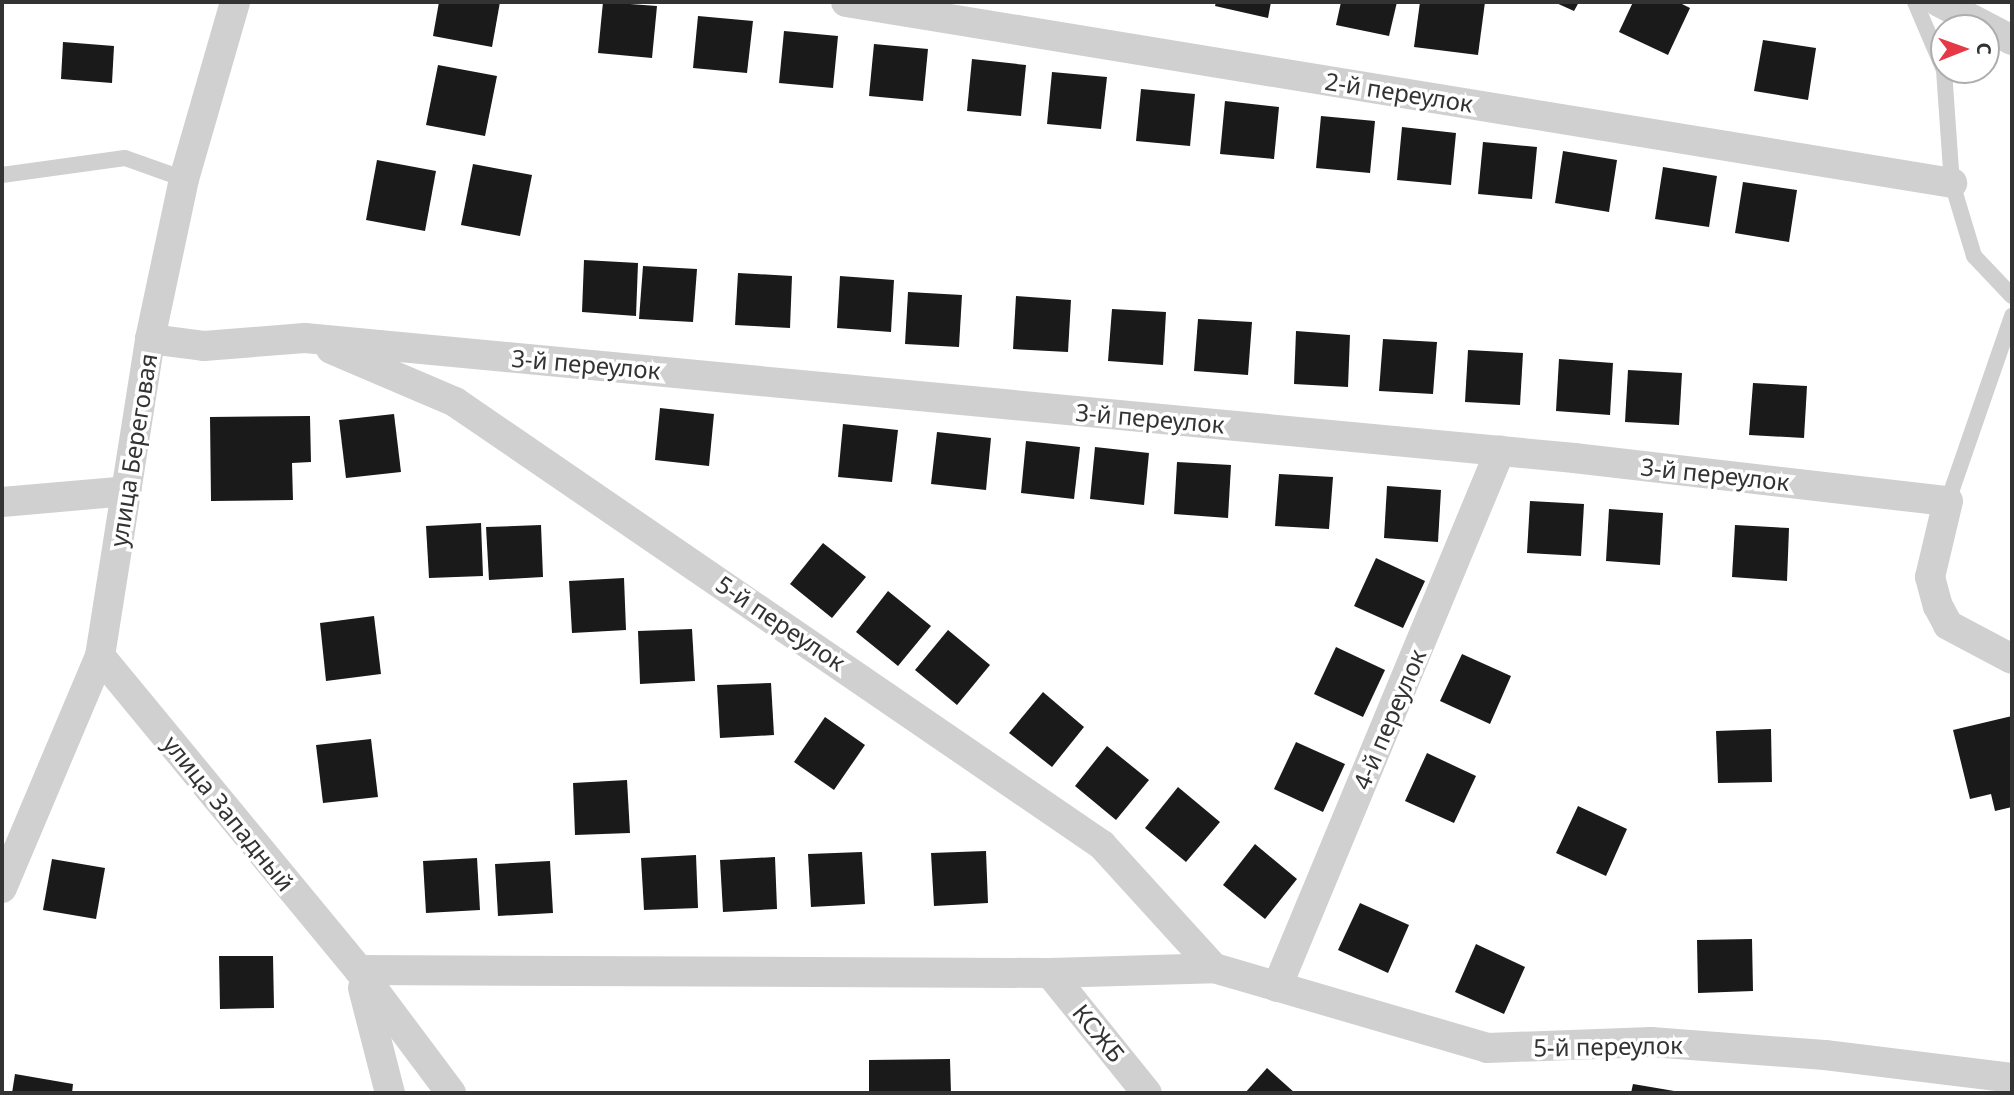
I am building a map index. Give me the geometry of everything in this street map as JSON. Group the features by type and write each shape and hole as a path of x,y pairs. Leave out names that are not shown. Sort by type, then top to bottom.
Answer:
{"street":[{"name":"улица Береговая","path":"2,888 100,656 150,339 184,179 235,2"},
{"name":"2-й переулок","path":"846,2 1952,183"},
{"path":"1939,2 2012,40"},
{"name":"3-й переулок","path":"150,339 204,346 305,338 1500,451 1948,501"},
{"name":"5-й переулок","path":"305,338 455,402 1102,845 1214,968"},
{"name":"4-й переулок","path":"1277,987 1500,451"},
{"path":"2,502 127,491"},
{"path":"1948,501 1930,578 1938,606 1948,625 2012,659"},
{"name":"улица Западный","path":"100,656 359,970 451,1093"},
{"name":"5-й переулок","path":"359,970 1051,973 1214,968 1487,1048 1651,1042 1825,1055 2012,1078"},
{"path":"359,970 390,1093"},
{"name":"КСЖБ","path":"1051,973 1147,1093"}],"lane":[{"path":"1915,2 1930,37"},
{"path":"1945,84 1952,183 1974,256 2012,296"},
{"path":"2,175 125,158 184,179"},
{"path":"1948,501 2012,316"}],"building":[{"path":"439,2 500,2 492,47 433,36"},
{"path":"603,2 657,6 652,58 598,53"},
{"path":"1216,2 1271,2 1268,18 1215,6"},
{"path":"1341,2 1397,2 1389,36 1336,25"},
{"path":"1420,2 1485,2 1478,55 1414,47"},
{"path":"1554,2 1579,2 1574,11"},
{"path":"1633,2 1678,2 1690,8 1668,55 1619,32"},
{"path":"698,16 753,21 747,73 693,68"},
{"path":"784,31 838,36 833,88 779,83"},
{"path":"1763,40 1816,48 1808,100 1754,91"},
{"path":"63,42 114,46 112,83 61,79"},
{"path":"874,44 928,49 923,101 869,96"},
{"path":"972,59 1026,65 1021,116 967,111"},
{"path":"438,65 497,76 485,136 426,125"},
{"path":"1052,72 1107,77 1101,129 1047,124"},
{"path":"1141,89 1195,94 1190,146 1136,141"},
{"path":"1225,101 1279,107 1274,159 1220,154"},
{"path":"1321,116 1375,121 1370,173 1316,168"},
{"path":"1402,127 1456,133 1451,185 1397,180"},
{"path":"1483,142 1537,147 1532,199 1478,194"},
{"path":"1563,151 1617,160 1609,212 1555,203"},
{"path":"377,160 436,171 425,231 366,220"},
{"path":"473,164 532,175 520,236 461,225"},
{"path":"1663,167 1717,176 1709,227 1655,219"},
{"path":"1743,182 1797,190 1789,242 1735,233"},
{"path":"584,260 638,263 636,316 582,312"},
{"path":"643,266 697,269 693,322 639,319"},
{"path":"738,273 792,276 790,328 735,325"},
{"path":"840,276 894,280 891,332 837,328"},
{"path":"908,292 962,295 959,347 905,344"},
{"path":"1016,296 1071,300 1068,352 1013,349"},
{"path":"1112,309 1166,312 1163,365 1108,361"},
{"path":"1198,319 1252,322 1248,375 1194,371"},
{"path":"1296,331 1350,335 1348,387 1294,384"},
{"path":"1383,339 1437,342 1433,394 1379,391"},
{"path":"1468,350 1523,353 1520,405 1465,402"},
{"path":"1559,359 1613,363 1610,415 1556,411"},
{"path":"1628,370 1682,373 1679,425 1625,422"},
{"path":"1753,383 1807,386 1804,438 1749,435"},
{"path":"660,408 714,414 709,466 655,460"},
{"path":"394,414 401,472 346,478 339,420"},
{"path":"310,416 311,462 292,463 293,500 211,501 210,417"},
{"path":"843,424 898,430 892,482 838,477"},
{"path":"937,432 991,438 986,490 931,484"},
{"path":"1026,441 1080,447 1074,499 1021,493"},
{"path":"1095,447 1149,453 1144,505 1090,499"},
{"path":"1177,462 1231,465 1228,518 1174,514"},
{"path":"1279,474 1333,477 1329,529 1275,526"},
{"path":"1387,486 1441,490 1438,542 1384,538"},
{"path":"1530,501 1584,504 1581,556 1527,553"},
{"path":"1609,509 1663,513 1660,565 1606,561"},
{"path":"481,523 483,576 429,578 426,526"},
{"path":"541,525 543,577 489,580 486,527"},
{"path":"1735,525 1789,528 1787,581 1732,577"},
{"path":"823,543 866,577 832,618 790,584"},
{"path":"1376,558 1425,581 1403,628 1354,606"},
{"path":"624,578 626,630 572,633 569,581"},
{"path":"888,591 931,626 898,666 856,632"},
{"path":"374,616 381,674 326,681 320,623"},
{"path":"692,629 695,681 640,684 638,631"},
{"path":"948,630 990,665 957,705 915,670"},
{"path":"1336,647 1385,670 1363,717 1314,694"},
{"path":"1462,654 1511,676 1490,724 1440,701"},
{"path":"771,683 774,735 720,738 717,685"},
{"path":"1043,692 1084,727 1052,767 1009,733"},
{"path":"2012,716 2012,807 1995,811 1991,794 1970,799 1953,730"},
{"path":"825,717 865,745 834,790 794,762"},
{"path":"1771,729 1772,782 1718,783 1716,731"},
{"path":"371,739 378,797 323,803 316,745"},
{"path":"1296,742 1345,764 1323,812 1274,789"},
{"path":"1107,746 1149,780 1116,820 1075,786"},
{"path":"1427,753 1476,776 1454,823 1405,801"},
{"path":"627,780 630,833 575,835 573,783"},
{"path":"1178,787 1220,822 1186,862 1145,828"},
{"path":"1578,806 1627,829 1606,876 1556,853"},
{"path":"1255,844 1297,879 1265,919 1223,885"},
{"path":"986,851 988,903 934,906 931,853"},
{"path":"862,852 865,904 811,907 808,854"},
{"path":"696,855 698,908 644,910 641,858"},
{"path":"775,857 777,909 723,912 720,860"},
{"path":"477,858 480,910 426,913 423,861"},
{"path":"52,859 105,868 96,919 43,910"},
{"path":"550,861 553,913 498,916 495,864"},
{"path":"1360,903 1409,925 1388,973 1338,950"},
{"path":"1752,939 1753,991 1698,993 1697,940"},
{"path":"1476,944 1525,967 1504,1014 1455,992"},
{"path":"219,956 273,956 274,1008 220,1009"},
{"path":"950,1059 951,1093 869,1093 869,1060"},
{"path":"1267,1068 1295,1093 1245,1093"},
{"path":"15,1074 73,1084 72,1093 12,1093"},
{"path":"1633,1084 1680,1092 1680,1093 1631,1093"}]}
